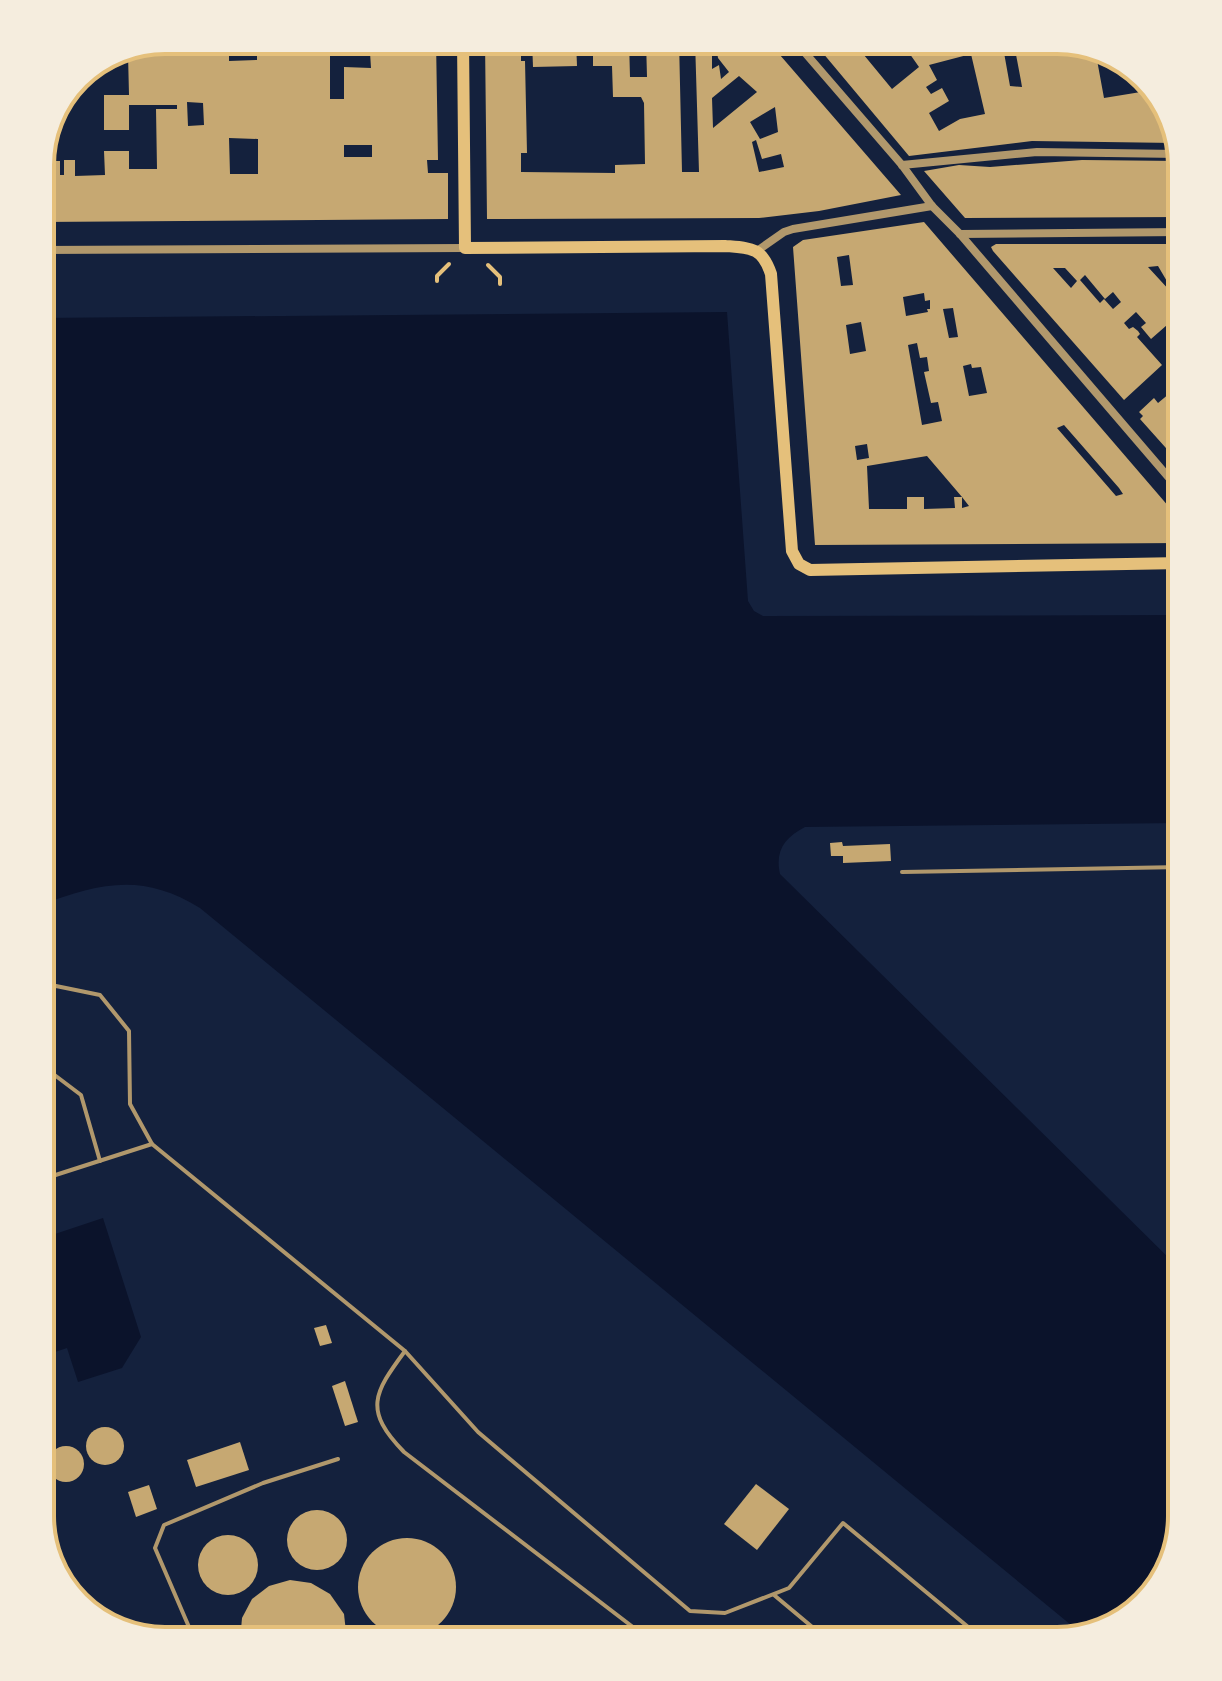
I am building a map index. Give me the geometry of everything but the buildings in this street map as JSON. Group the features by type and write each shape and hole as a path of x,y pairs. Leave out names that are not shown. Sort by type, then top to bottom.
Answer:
{"main road":[{"path":"463,54 465,248 725,246 757,251 766,261 771,274 792,551 799,564 810,570 1168,563"}],"street":[{"path":"806,54 902,165 932,206 960,234 1168,477"},
{"path":"902,165 1037,152 1167,154"},
{"path":"757,251 793,229 932,206"},
{"path":"960,234 1168,232"},
{"path":"54,250 465,248"}],"lane":[{"path":"902,872 1168,867"},
{"path":"54,986 100,995 129,1031 130,1104 152,1144 405,1351 478,1432 690,1611 725,1613 789,1588 843,1523 968,1627"},
{"path":"54,1075 81,1095 100,1161"},
{"path":"54,1176 152,1144"},
{"path":"405,1351 381,1384 377,1400 378,1414 391,1439 416,1462 633,1627"},
{"path":"189,1627 155,1548 164,1525 263,1483 338,1459"},
{"path":"774,1595 812,1627"}],"path":[{"path":"437,281 437,276 449,264"},
{"path":"488,265 500,277 500,284"}],"water":[{"path":"727,312 748,601 754,611 763,616 1168,615 1168,823 805,827 787,841 779,858 780,874 1168,1257 1167,1530 1160,1558 1153,1571 1124,1604 1099,1619 1072,1626 200,908 159,889 140,885 102,887 54,900 54,318"},
{"path":"103,1218 141,1337 122,1368 78,1382 67,1348 54,1352 54,1234"}]}
